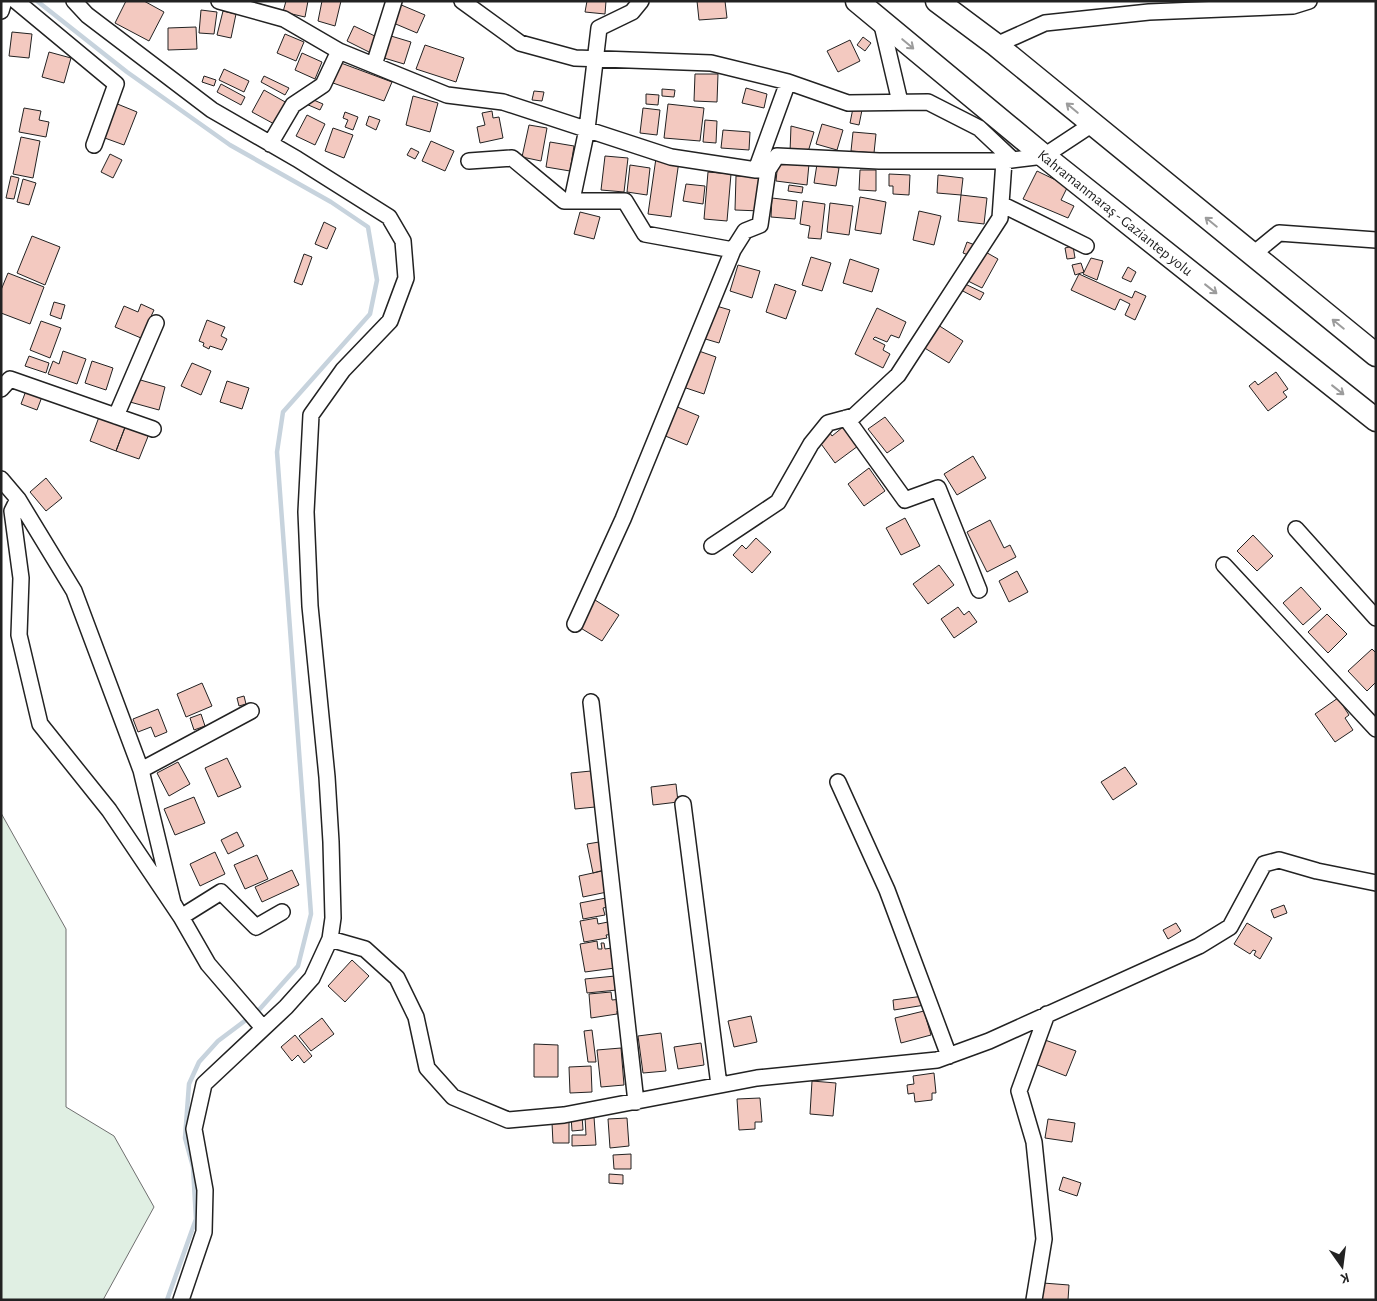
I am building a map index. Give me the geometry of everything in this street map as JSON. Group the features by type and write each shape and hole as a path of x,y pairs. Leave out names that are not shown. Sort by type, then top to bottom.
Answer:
{"highway":[{"name":"Kahramanmaraş - Gaziantep yolu","path":"857,1 1044,156 1376,420"},
{"path":"937,1 996,45 1091,125 1376,355"}],"street":[{"path":"1,11 4,1"},
{"path":"16,1 116,84 94,145"},
{"path":"74,1 87,15 212,110 389,217 404,241 406,278 390,321 343,370 310,415 306,512 310,606 330,823 333,918 330,939 312,978 286,1007 204,1084 194,1129 205,1190 204,1232 181,1300"},
{"path":"219,1 284,19 339,52 447,95 503,102 671,157 762,170"},
{"path":"374,65 394,1"},
{"path":"462,1 520,43 575,58 711,63 788,82 848,103 928,102 979,128 1008,161"},
{"path":"572,200 586,128 599,28 632,12 641,1"},
{"path":"996,45 1045,23 1149,12 1293,6 1309,1"},
{"path":"881,21 900,102"},
{"path":"270,144 293,105 323,86 339,52"},
{"path":"575,624 624,519 733,250 745,231 760,225 762,170 788,82"},
{"path":"762,170 776,156 879,161 1008,161 1044,156 1091,125"},
{"path":"469,161 512,158 564,201 625,201 645,234 733,250"},
{"path":"712,546 778,502 811,444 828,423 854,416 898,375 1000,218 1008,161"},
{"path":"1001,204 1086,246"},
{"path":"1252,255 1279,233 1376,240"},
{"path":"116,416 156,323"},
{"path":"1,389 10,379 153,429"},
{"path":"846,418 905,500 938,488 979,590"},
{"path":"1,479 18,499 74,592 141,770 173,903 180,917"},
{"path":"18,499 12,511 21,578 19,635 40,724 110,810 180,917 208,964 263,1028"},
{"path":"1296,528 1376,618"},
{"path":"1224,565 1376,729"},
{"path":"591,702 636,1102"},
{"path":"141,770 251,711"},
{"path":"838,782 887,890 949,1056"},
{"path":"683,804 718,1085"},
{"path":"330,939 365,949 398,978 416,1018 426,1068 453,1097 508,1120 564,1115 757,1078 937,1060 1047,1014 1199,946 1230,927 1264,864 1279,860 1318,871 1376,883"},
{"path":"180,917 221,892 256,927 282,912"},
{"path":"1034,1300 1044,1239 1034,1142 1018,1091 1047,1014"}],"green space":[{"path":"1,813 66,929 66,1107 114,1136 154,1207 103,1300 1,1300"}],"building":[{"path":"126,1 144,1 164,12 149,41 115,23"},
{"path":"286,1 308,1 305,17 283,12"},
{"path":"322,1 341,1 335,26 318,21"},
{"path":"587,1 606,1 605,14 585,12"},
{"path":"697,1 725,1 727,18 699,20"},
{"path":"399,4 425,15 417,33 391,22"},
{"path":"201,10 217,12 214,34 199,33"},
{"path":"223,11 236,14 231,38 217,35"},
{"path":"354,26 379,38 371,53 347,41"},
{"path":"196,27 197,49 168,50 168,28"},
{"path":"12,32 32,34 29,58 9,56"},
{"path":"285,34 304,42 296,61 277,53"},
{"path":"391,36 411,42 404,64 384,58"},
{"path":"863,37 871,43 865,51 857,45"},
{"path":"850,40 860,61 838,72 827,51"},
{"path":"425,45 464,58 456,82 416,69"},
{"path":"49,52 71,58 64,83 42,77"},
{"path":"302,53 322,62 315,79 295,70"},
{"path":"341,63 392,82 384,101 333,83"},
{"path":"224,69 249,81 244,92 219,80"},
{"path":"695,74 718,74 717,102 694,101"},
{"path":"204,76 216,80 214,86 202,82"},
{"path":"264,76 289,88 285,95 261,82"},
{"path":"221,84 245,97 241,105 217,92"},
{"path":"746,88 767,94 764,108 742,103"},
{"path":"662,89 675,90 674,97 662,96"},
{"path":"264,90 287,103 276,125 252,112"},
{"path":"534,91 544,92 542,101 532,100"},
{"path":"646,94 659,95 658,105 646,104"},
{"path":"413,96 438,103 430,132 406,125"},
{"path":"309,98 323,104 320,110 306,104"},
{"path":"115,103 137,112 124,145 102,137"},
{"path":"668,104 704,108 700,141 664,138"},
{"path":"24,108 41,111 39,120 49,122 46,137 19,132"},
{"path":"643,108 660,110 657,135 640,133"},
{"path":"853,108 862,110 859,125 850,123"},
{"path":"492,111 493,118 499,117 503,138 480,143 477,127 485,125 482,113"},
{"path":"345,112 358,117 353,130 345,127 348,120 343,118"},
{"path":"307,115 325,124 315,145 296,136"},
{"path":"369,116 380,120 376,130 366,125"},
{"path":"705,120 717,121 716,143 703,142"},
{"path":"822,124 843,130 837,150 816,144"},
{"path":"529,125 547,128 541,161 522,157"},
{"path":"791,126 814,132 808,152 790,152"},
{"path":"333,128 353,135 344,158 325,151"},
{"path":"723,130 750,132 749,150 721,148"},
{"path":"853,132 876,134 874,153 851,151"},
{"path":"21,137 40,141 33,178 13,174"},
{"path":"431,141 454,151 445,171 422,161"},
{"path":"550,142 574,146 570,171 546,167"},
{"path":"411,148 419,152 415,159 407,155"},
{"path":"110,154 122,160 113,178 101,172"},
{"path":"605,156 628,158 624,192 601,190"},
{"path":"656,158 679,161 671,217 648,214"},
{"path":"778,161 809,164 807,185 776,181"},
{"path":"817,164 839,168 836,186 814,183"},
{"path":"630,165 650,168 647,195 627,192"},
{"path":"860,170 876,170 876,191 859,190"},
{"path":"1037,171 1068,186 1061,200 1074,206 1068,218 1023,199"},
{"path":"708,172 731,174 727,221 704,219"},
{"path":"889,174 910,175 909,195 893,194 893,186 889,186"},
{"path":"938,175 963,178 961,195 937,193"},
{"path":"11,176 19,178 14,199 6,198"},
{"path":"736,176 763,177 761,211 735,210"},
{"path":"23,179 36,183 29,205 17,202"},
{"path":"686,184 705,186 703,204 683,201"},
{"path":"789,185 803,187 802,193 788,191"},
{"path":"961,195 987,198 984,224 958,221"},
{"path":"860,197 886,202 881,234 855,230"},
{"path":"772,198 797,201 795,219 771,217"},
{"path":"803,201 825,204 821,239 808,238 810,226 800,224"},
{"path":"830,203 853,206 849,235 827,232"},
{"path":"919,211 941,216 934,245 913,240"},
{"path":"580,212 600,217 594,239 574,234"},
{"path":"324,222 336,228 327,249 315,244"},
{"path":"32,236 60,247 45,285 17,273"},
{"path":"967,242 975,245 971,256 963,253"},
{"path":"1073,246 1075,258 1067,259 1065,248"},
{"path":"982,250 998,259 982,288 966,280"},
{"path":"304,254 312,257 302,285 294,282"},
{"path":"811,257 831,263 822,291 802,285"},
{"path":"1091,258 1103,261 1097,280 1083,274"},
{"path":"850,259 879,269 872,292 843,283"},
{"path":"1081,263 1084,272 1075,275 1072,265"},
{"path":"738,265 760,271 752,298 730,291"},
{"path":"1128,267 1136,272 1131,282 1122,278"},
{"path":"8,273 44,287 30,324 1,313 1,290"},
{"path":"1079,274 1132,298 1135,291 1146,296 1135,320 1125,315 1130,304 1120,299 1115,310 1071,290"},
{"path":"963,283 984,293 980,300 959,289"},
{"path":"775,284 796,291 786,319 766,312"},
{"path":"54,302 65,305 61,319 50,315"},
{"path":"141,304 154,310 141,338 115,327 124,306 138,312"},
{"path":"713,305 730,310 719,343 702,338"},
{"path":"877,308 906,322 899,338 891,335 887,342 875,337 873,339 885,345 883,350 890,354 883,368 855,354"},
{"path":"207,320 225,327 221,336 227,339 222,350 210,346 209,349 203,346 204,343 199,341"},
{"path":"41,321 61,328 50,358 30,350"},
{"path":"938,325 963,341 949,363 923,347"},
{"path":"696,350 716,357 704,394 683,387"},
{"path":"63,351 86,359 77,384 48,374 53,361 59,364"},
{"path":"29,356 49,363 46,373 25,366"},
{"path":"92,361 113,368 106,390 85,383"},
{"path":"192,363 211,371 201,395 181,386"},
{"path":"1276,372 1288,389 1283,392 1287,397 1268,411 1249,386 1255,381 1258,385"},
{"path":"137,379 165,387 159,410 130,402"},
{"path":"227,381 249,388 242,409 220,402"},
{"path":"27,388 43,394 37,410 21,404"},
{"path":"675,406 699,416 687,445 663,435"},
{"path":"99,417 125,427 116,451 90,441"},
{"path":"885,417 904,441 887,453 868,429"},
{"path":"126,425 149,434 139,459 116,451"},
{"path":"843,427 858,446 835,463 819,441 830,433 832,436"},
{"path":"973,456 986,478 957,495 944,474"},
{"path":"869,468 885,491 864,506 848,484"},
{"path":"46,478 62,498 46,511 30,492"},
{"path":"905,518 920,546 901,555 886,528"},
{"path":"990,520 1004,548 1010,545 1016,557 987,572 967,532"},
{"path":"1253,535 1273,556 1257,571 1237,551"},
{"path":"756,538 771,552 752,573 733,555 742,545 746,549"},
{"path":"939,565 954,585 928,604 913,584"},
{"path":"1017,571 1028,592 1009,602 999,581"},
{"path":"1301,587 1321,609 1303,625 1283,603"},
{"path":"595,600 619,615 602,641 579,627"},
{"path":"958,607 964,615 969,611 977,622 954,638 941,619"},
{"path":"1327,614 1347,634 1328,653 1308,632"},
{"path":"1372,649 1376,653 1376,682 1367,691 1348,671"},
{"path":"202,683 212,706 186,717 177,694"},
{"path":"244,696 246,704 239,706 237,698"},
{"path":"1338,698 1349,715 1345,718 1353,730 1335,742 1315,714"},
{"path":"158,709 167,732 155,737 151,727 138,732 133,719"},
{"path":"201,714 205,726 194,730 190,718"},
{"path":"227,758 241,787 218,797 205,768"},
{"path":"178,762 190,784 169,796 157,773"},
{"path":"1125,767 1137,784 1113,800 1101,782"},
{"path":"591,771 595,807 575,809 571,773"},
{"path":"676,784 678,802 653,805 651,787"},
{"path":"194,797 205,823 175,835 164,809"},
{"path":"237,832 244,846 228,854 221,840"},
{"path":"599,842 604,870 593,873 587,844"},
{"path":"215,852 225,874 200,886 190,864"},
{"path":"257,855 268,879 245,889 234,865"},
{"path":"292,870 299,885 262,902 255,887"},
{"path":"602,871 607,892 583,897 579,876"},
{"path":"606,898 608,907 603,908 605,915 583,919 580,903"},
{"path":"1284,905 1287,913 1274,918 1271,910"},
{"path":"597,918 598,924 613,921 615,934 606,935 607,938 584,942 580,921"},
{"path":"1176,923 1181,931 1168,939 1163,930"},
{"path":"1247,923 1272,938 1260,959 1254,955 1256,951 1253,950 1250,954 1234,944"},
{"path":"597,941 598,949 602,949 601,943 604,943 605,949 612,948 615,968 585,972 580,944"},
{"path":"352,960 369,976 345,1002 328,986"},
{"path":"615,976 617,990 587,993 585,979"},
{"path":"611,992 612,1000 622,999 623,1010 617,1011 617,1014 591,1018 589,994"},
{"path":"924,996 925,1005 894,1010 893,1000"},
{"path":"924,1011 931,1035 901,1043 895,1018"},
{"path":"751,1016 757,1042 734,1047 728,1021"},
{"path":"322,1018 334,1034 311,1051 299,1036"},
{"path":"592,1030 596,1062 588,1062 584,1031"},
{"path":"661,1033 666,1071 643,1073 638,1036"},
{"path":"295,1035 312,1056 304,1063 298,1055 292,1061 281,1047"},
{"path":"1045,1040 1076,1051 1066,1076 1035,1064"},
{"path":"701,1043 704,1065 678,1069 674,1047"},
{"path":"534,1044 558,1045 558,1077 534,1077"},
{"path":"621,1048 624,1085 601,1087 597,1050"},
{"path":"591,1066 592,1092 570,1093 569,1067"},
{"path":"934,1073 936,1093 932,1093 932,1100 915,1102 914,1093 908,1094 907,1085 914,1084 913,1076"},
{"path":"812,1081 836,1083 833,1116 810,1114"},
{"path":"760,1098 762,1122 755,1122 755,1129 739,1130 737,1099"},
{"path":"582,1115 583,1130 572,1131 571,1116"},
{"path":"585,1117 594,1117 596,1145 572,1146 572,1135 586,1135"},
{"path":"627,1118 629,1146 610,1148 608,1119"},
{"path":"1048,1119 1075,1123 1072,1142 1045,1138"},
{"path":"569,1122 569,1143 553,1143 552,1123"},
{"path":"631,1154 631,1169 614,1169 613,1155"},
{"path":"609,1174 623,1175 623,1184 609,1183"},
{"path":"1063,1177 1081,1183 1077,1196 1059,1190"},
{"path":"1043,1283 1069,1285 1068,1300 1041,1300"}],"waterway":[{"path":"37,1 127,72 230,145 331,202 368,227 377,280 370,314 283,412 277,452 311,914 298,966 258,1011 218,1041 199,1062 189,1084 185,1138 193,1167 196,1219 167,1300"}]}
